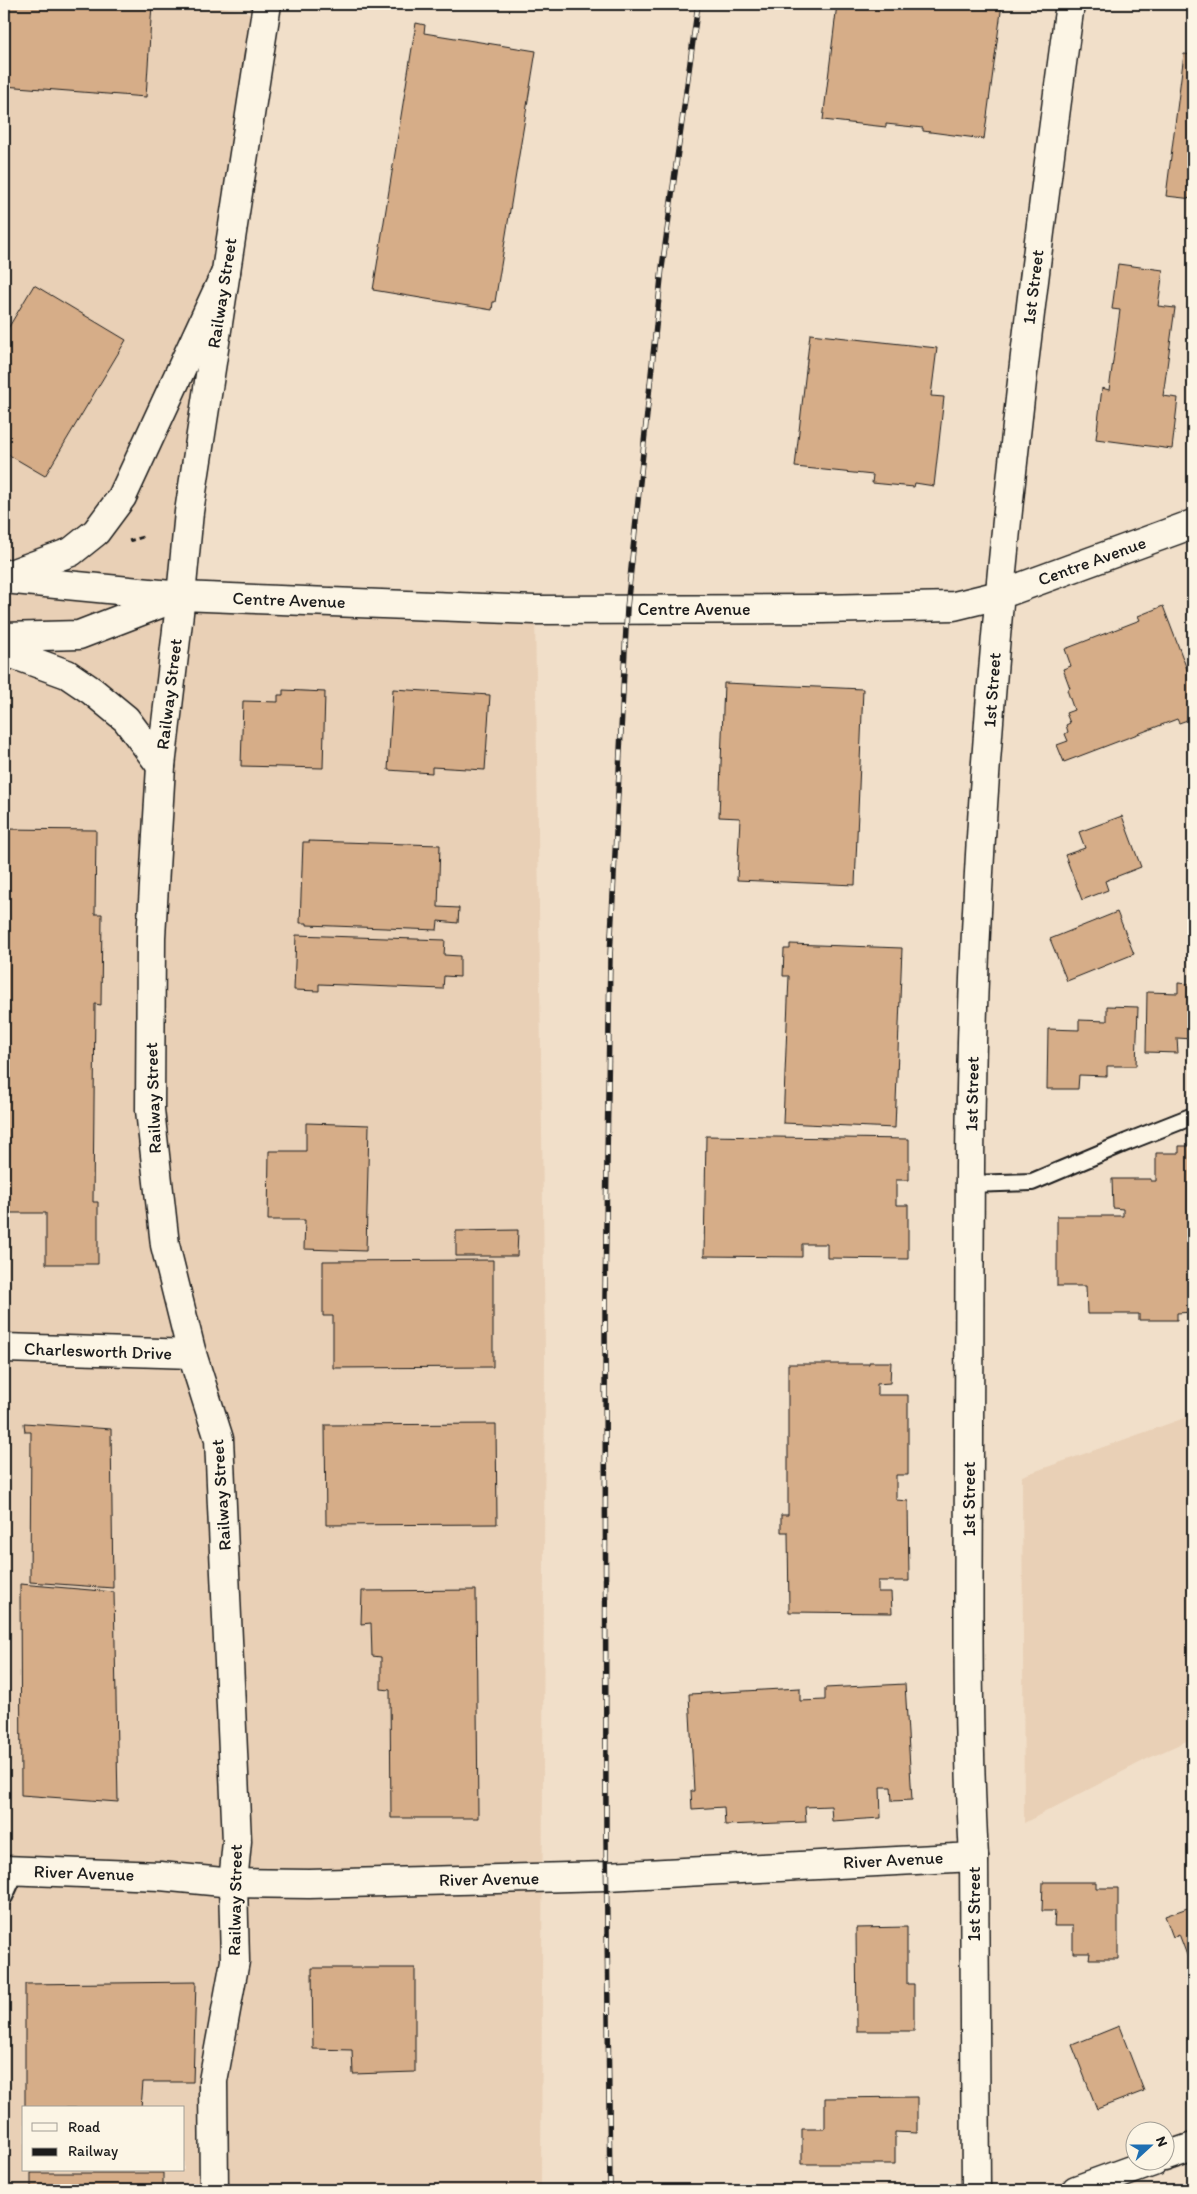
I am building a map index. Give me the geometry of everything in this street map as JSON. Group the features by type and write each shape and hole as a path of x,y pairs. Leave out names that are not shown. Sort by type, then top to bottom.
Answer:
{"street":[{"name":"Railway Street","path":"214,2190 213,2081 234,1961 233,1883 236,1841 219,1439 192,1354 165,1245 150,1110 151,937 160,766 182,596 189,512 267,4"},
{"name":"1st Street","path":"976,2190 974,1856 969,1631 970,1184 976,932 999,595 1026,346 1070,4"},
{"path":"4,578 71,552 96,532 122,497 226,272"},
{"name":"Centre Avenue","path":"4,578 182,596 535,610 820,609 954,606 999,595 1193,524"},
{"name":"Centre Avenue","path":"4,637 79,635 182,596"},
{"path":"4,651 67,674 92,691 126,719 160,766"},
{"name":"Charlesworth Drive","path":"4,1348 192,1354"},
{"name":"River Avenue","path":"10,1871 160,1876 233,1883 309,1884 577,1877 974,1856"},
{"path":"1174,2154 1193,2147"},
{"path":"1076,2190 1126,2172"}],"lane":[{"path":"970,1184 1032,1182 1193,1116"},
{"path":"4,1897 10,1871"}],"shaded area":[{"path":"4,4 206,4 265,16 182,596 535,610 545,1353 541,2190 4,2190"},
{"path":"1193,1415 1193,1738 1147,1759 1024,1823 1022,1476"}],"building":[{"path":"4,4 152,4 146,97 4,86"},
{"path":"837,4 1002,4 984,139 923,131 923,128 886,124 886,127 823,120"},
{"path":"416,23 425,25 424,33 536,51 495,302 493,302 492,310 373,290"},
{"path":"1184,54 1193,55 1193,199 1166,196"},
{"path":"1118,264 1163,270 1158,306 1175,308 1163,396 1178,398 1172,449 1096,439 1102,388 1109,390 1120,310 1112,309"},
{"path":"34,285 126,340 45,476 4,452 4,335"},
{"path":"810,334 937,348 931,396 944,397 934,486 915,483 914,487 872,483 873,475 795,467"},
{"path":"1163,606 1193,685 1193,718 1179,723 1177,719 1064,762 1057,745 1068,741 1065,734 1068,732 1066,725 1070,723 1066,713 1074,710 1067,690 1070,688 1063,669 1071,666 1065,649 1140,620 1138,616"},
{"path":"724,683 863,689 855,885 737,880 740,818 719,817"},
{"path":"393,689 490,695 485,770 432,767 432,773 388,770"},
{"path":"283,690 325,692 323,768 241,766 243,701 278,702 278,695 283,695"},
{"path":"1122,816 1141,867 1105,881 1108,890 1082,900 1065,855 1085,848 1079,832"},
{"path":"4,829 96,830 95,914 102,914 101,1005 95,1004 93,1202 98,1202 98,1264 46,1264 46,1213 4,1213"},
{"path":"303,842 440,845 438,907 459,908 458,923 438,921 437,930 307,925 307,923 300,923"},
{"path":"1117,912 1134,954 1067,981 1050,939"},
{"path":"296,935 445,940 444,955 460,956 460,977 444,976 443,989 319,984 319,991 294,990"},
{"path":"790,944 902,948 895,1128 783,1123 789,976 783,976 784,949 790,949"},
{"path":"1178,983 1193,984 1193,1039 1177,1038 1178,1053 1146,1052 1147,992 1178,993"},
{"path":"1107,1006 1138,1007 1136,1066 1107,1066 1107,1076 1079,1075 1078,1089 1047,1089 1048,1029 1079,1030 1079,1020 1107,1021"},
{"path":"306,1123 369,1125 366,1251 304,1249 305,1220 268,1220 269,1151 306,1151"},
{"path":"706,1136 909,1139 909,1180 896,1180 896,1205 908,1205 908,1259 827,1258 827,1244 802,1244 802,1257 704,1256"},
{"path":"1179,1146 1193,1146 1193,1312 1177,1313 1177,1320 1139,1320 1139,1314 1087,1314 1086,1286 1057,1286 1057,1216 1123,1216 1123,1209 1113,1208 1112,1179 1151,1179 1151,1181 1156,1181 1156,1153 1179,1153"},
{"path":"518,1230 517,1256 456,1256 456,1231"},
{"path":"493,1260 493,1367 333,1368 333,1316 323,1316 323,1261"},
{"path":"869,1362 891,1362 890,1383 877,1384 877,1395 908,1395 908,1475 896,1475 896,1500 908,1501 909,1581 878,1581 878,1592 891,1592 892,1613 789,1612 788,1532 781,1532 781,1515 788,1515 788,1364 869,1364"},
{"path":"24,1423 111,1429 113,1588 30,1582 31,1432 25,1432"},
{"path":"496,1424 497,1524 326,1525 325,1425"},
{"path":"20,1584 114,1592 118,1802 21,1795"},
{"path":"476,1590 478,1818 391,1818 390,1690 381,1689 381,1657 372,1656 371,1623 361,1624 362,1591"},
{"path":"905,1684 912,1800 892,1801 891,1787 880,1787 881,1818 832,1821 831,1806 805,1807 806,1822 725,1825 724,1807 692,1809 691,1791 694,1791 689,1694 800,1688 800,1701 825,1700 825,1688"},
{"path":"1043,1882 1096,1882 1096,1888 1118,1888 1118,1959 1089,1959 1090,1953 1073,1953 1073,1926 1054,1926 1055,1911 1042,1911"},
{"path":"1193,1906 1193,1971 1179,1934 1173,1937 1165,1916"},
{"path":"907,1927 907,1984 914,1984 914,2031 857,2031 856,1928"},
{"path":"312,1968 415,1968 415,2072 353,2074 352,2050 313,2049"},
{"path":"196,1982 193,2082 143,2082 141,2106 25,2106 25,1984"},
{"path":"1119,2026 1144,2091 1097,2109 1072,2045"},
{"path":"917,2097 917,2133 895,2132 895,2164 802,2164 802,2129 825,2129 825,2098"},
{"path":"31,2173 163,2173 163,2190 31,2190"}],"railway":[{"path":"610,2190 606,1836 605,1297 610,957 627,608 662,268 698,4"}]}
